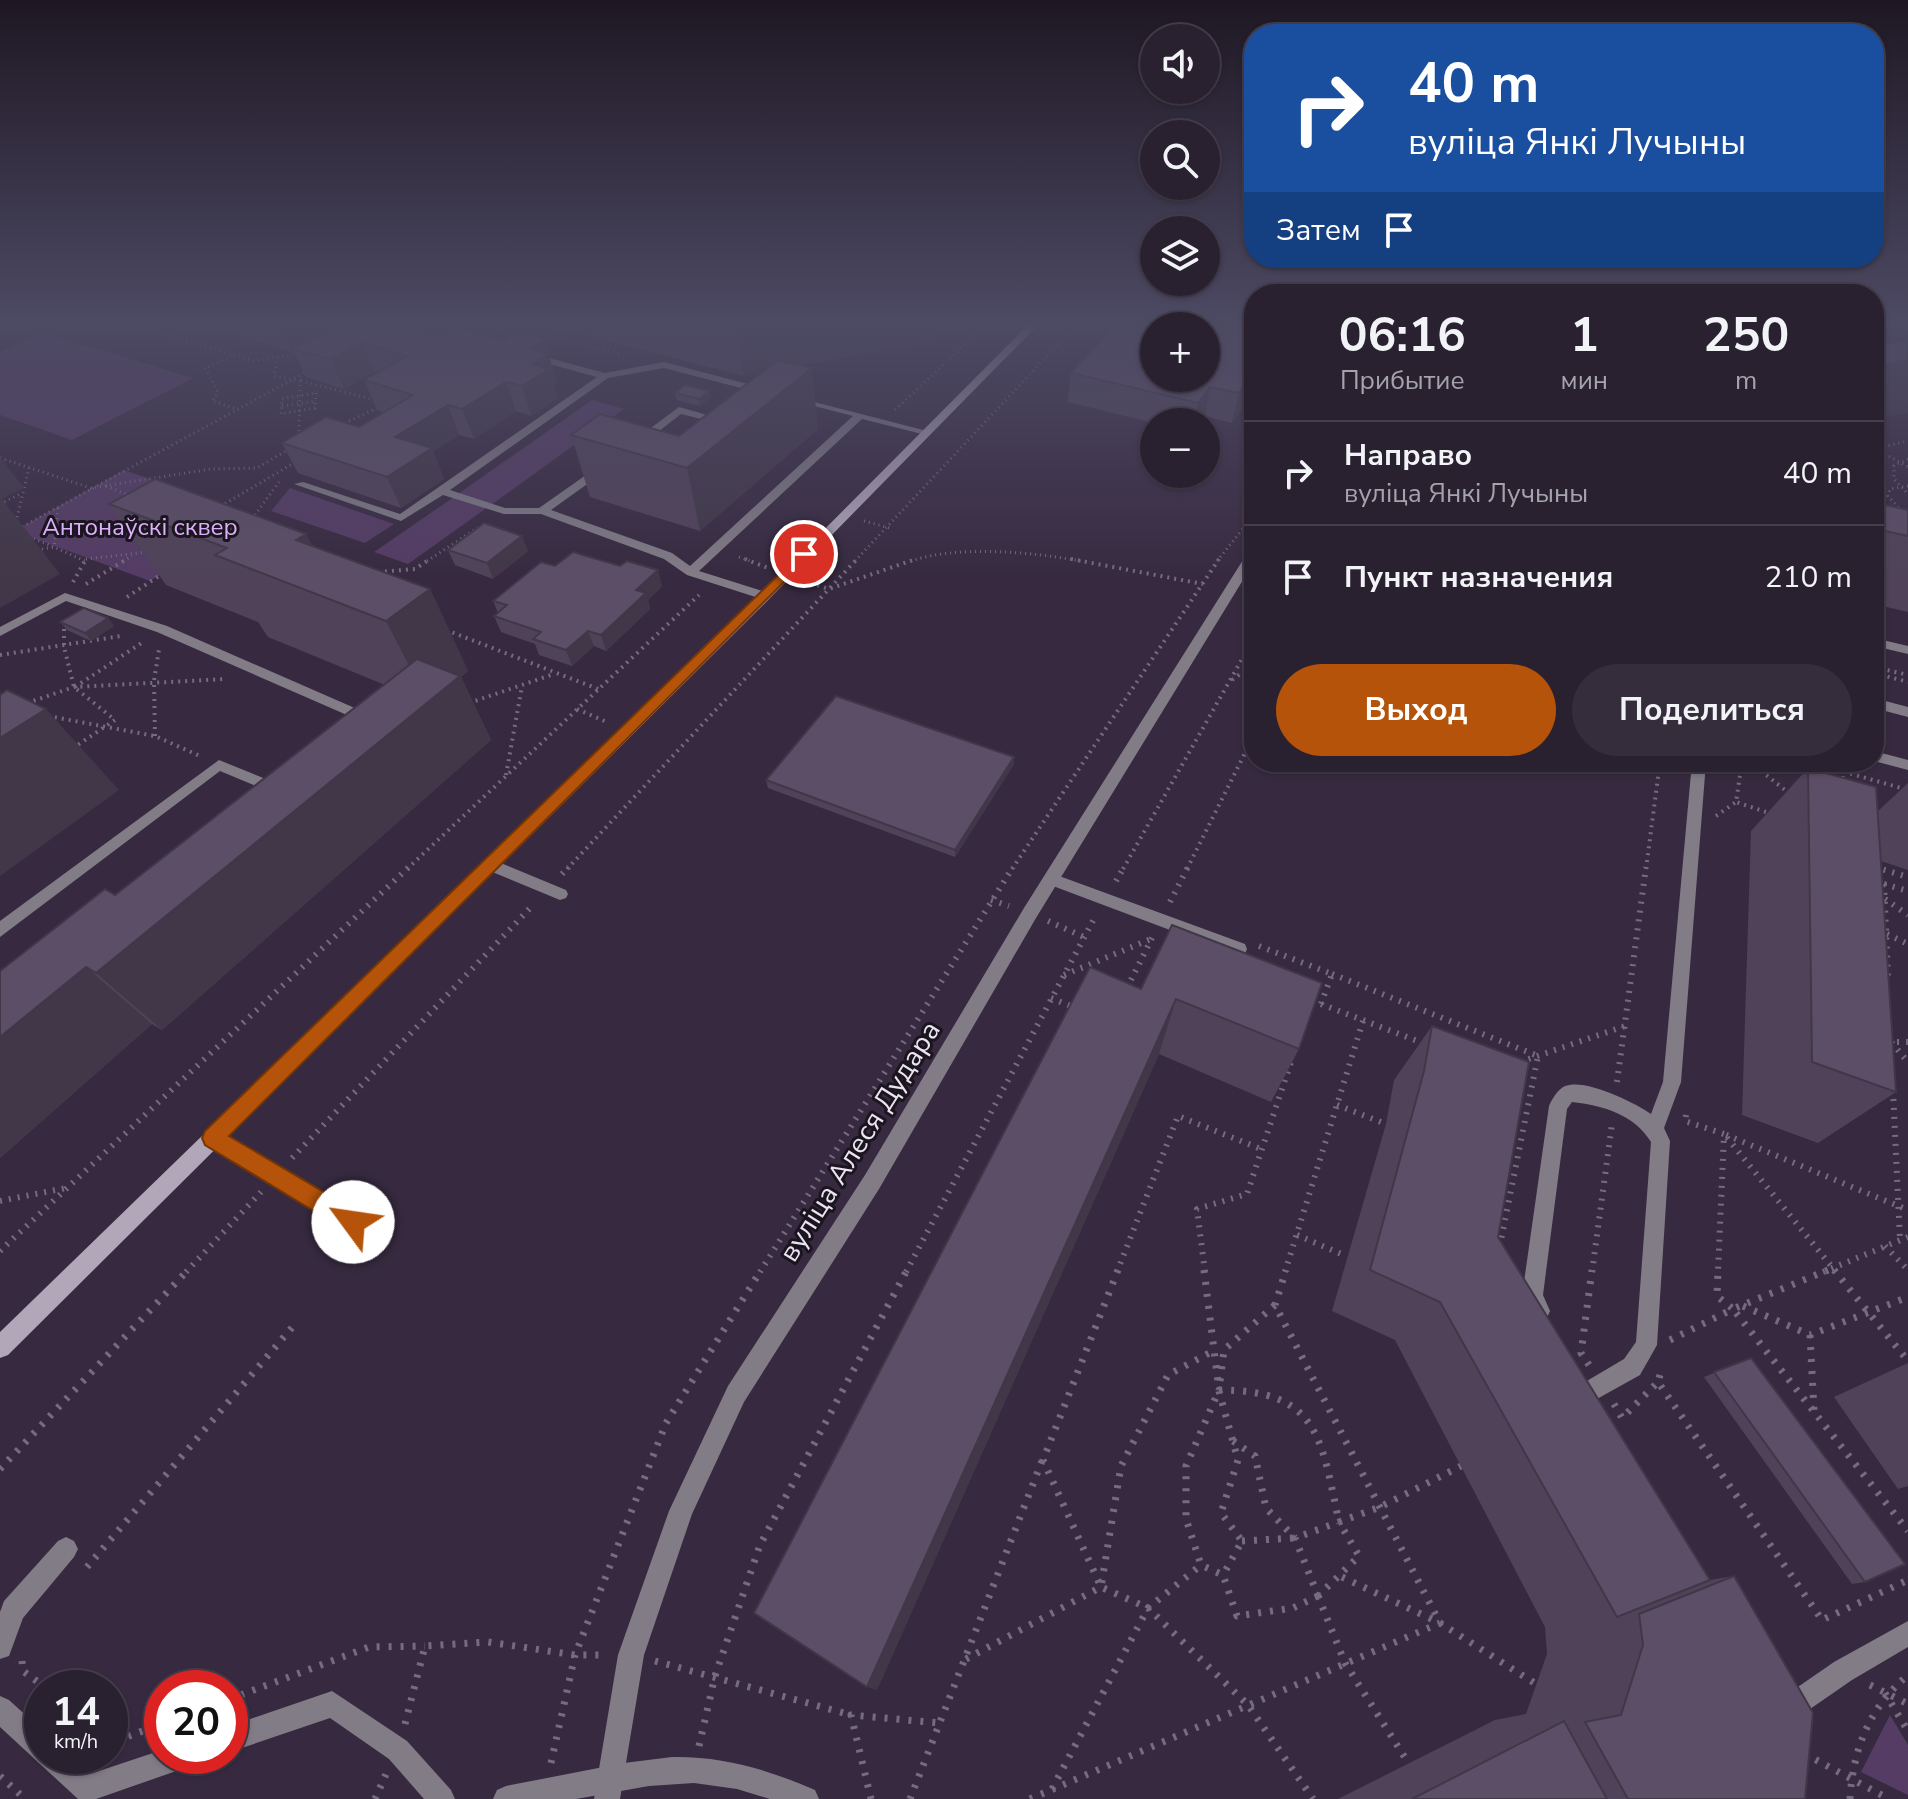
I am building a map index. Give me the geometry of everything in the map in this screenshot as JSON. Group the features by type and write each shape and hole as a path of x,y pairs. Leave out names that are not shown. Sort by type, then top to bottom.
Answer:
{"main road":[{"path":"5,1335 491,865 765,596 948,410"}],"street":[{"path":"299,484 401,518 557,410"},
{"path":"542,511 679,410 741,426 688,471 624,453"},
{"path":"840,410 926,432"},
{"path":"691,572 860,415"},
{"path":"442,491 504,511 542,511 668,556 691,572 765,596"},
{"name":"вуліца Алеся Дудара","path":"608,1789 631,1655 681,1511 736,1394 872,1182 1051,879 1244,568"},
{"path":"0,632 65,597 162,629 379,724"},
{"path":"1884,644 1908,650"},
{"path":"1884,706 1908,712"},
{"path":"1884,759 1908,765"},
{"path":"0,930 219,765 288,794"},
{"path":"1655,1127 1672,1082 1698,772"},
{"path":"491,865 560,894"},
{"path":"1051,879 1239,949"},
{"path":"1553,1333 1532,1296 1558,1106 1568,1093 1590,1095 1639,1115 1655,1127 1661,1141 1646,1345 1632,1367 1588,1393"},
{"path":"212,1138 353,1222"},
{"path":"1574,1369 1604,1420"},
{"path":"10,1648 13,1610 66,1549"},
{"path":"1792,1747 1775,1708 1908,1633"},
{"path":"248,1733 332,1704 398,1750 442,1799"},
{"path":"0,1709 24,1731"},
{"path":"70,1774 86,1789 144,1769"},
{"path":"506,1799 608,1789 694,1770 769,1785 806,1799"}],"path":[{"path":"14,531 236,410"},
{"path":"254,529 257,516 290,466 299,443 300,410 281,414 282,410"},
{"path":"337,426 373,410"},
{"path":"339,433 374,410"},
{"path":"883,421 895,410"},
{"path":"0,458 91,488 211,469 257,468 311,438"},
{"path":"1884,447 1908,441"},
{"path":"1892,445 1908,448"},
{"path":"1884,454 1908,467"},
{"path":"214,510 302,458"},
{"path":"1906,489 1894,479 1894,466 1898,461 1908,459"},
{"path":"14,531 29,468"},
{"path":"105,486 131,496"},
{"path":"1906,489 1890,489 1888,496 1908,518"},
{"path":"0,504 23,492"},
{"path":"54,547 58,506"},
{"path":"373,573 415,569 504,511"},
{"path":"247,522 257,516"},
{"path":"544,1794 575,1655 666,1423 991,900 1203,584 1244,529"},
{"path":"14,531 86,559 148,550"},
{"path":"27,551 54,547"},
{"path":"0,1251 750,547"},
{"path":"829,589 929,555 1037,553 1203,584"},
{"path":"65,597 136,554"},
{"path":"63,755 115,720 74,687 64,647 65,597 86,559"},
{"path":"106,611 177,565"},
{"path":"438,627 598,689"},
{"path":"0,655 162,629"},
{"path":"155,736 154,681 162,629"},
{"path":"74,687 162,629"},
{"path":"694,1770 715,1676 760,1545 1063,976 1244,656"},
{"path":"1884,669 1908,675"},
{"path":"1229,682 1244,671"},
{"path":"464,705 556,674"},
{"path":"1884,676 1908,682"},
{"path":"34,710 23,704 74,687 271,677"},
{"path":"506,776 522,685"},
{"path":"577,709 627,731"},
{"path":"44,715 155,736 219,765"},
{"path":"1740,772 1736,802 1781,817"},
{"path":"1762,772 1801,803"},
{"path":"1842,794 1843,772"},
{"path":"1846,772 1908,790"},
{"path":"1830,784 1843,780"},
{"path":"1791,795 1804,791"},
{"path":"1908,877 1866,864 1884,884 1908,891"},
{"path":"1884,884 1888,980"},
{"path":"1885,899 1908,915"},
{"path":"1096,916 1110,921"},
{"path":"1063,976 1153,938 1138,932"},
{"path":"1886,934 1908,944"},
{"path":"1332,974 1538,1056"},
{"path":"1307,1015 1312,1001"},
{"path":"1321,1004 1435,1049"},
{"path":"1219,1390 1248,1388 1297,1405 1321,1437 1339,1522 1359,1556 1342,1577 1299,1609 1237,1616 1223,1575 1201,1565 1186,1519 1186,1466 1219,1390 1224,1350 1275,1305 1363,1021"},
{"path":"1508,1066 1625,1026"},
{"path":"1890,1026 1892,1057"},
{"path":"1891,1042 1908,1042"},
{"path":"1891,1042 1908,1062"},
{"path":"1499,1248 1538,1056"},
{"path":"1242,1541 1221,1513 1238,1460 1219,1390 1197,1209 1247,1194 1292,1060"},
{"path":"1664,1355 1666,1342 1733,1309 1904,1239 1898,1206 1893,1087"},
{"path":"1337,1105 1386,1124"},
{"path":"910,1799 1178,1116 1261,1149"},
{"path":"1724,1134 1908,1210"},
{"path":"1724,1134 1908,1361"},
{"path":"1724,1134 1717,1296 1733,1309 1908,1531"},
{"path":"0,1201 67,1188"},
{"path":"1297,1235 1346,1256"},
{"path":"1885,1246 1908,1270"},
{"path":"1742,1305 1810,1335 1908,1297"},
{"path":"1275,1305 1440,1623"},
{"path":"80,1575 295,1324"},
{"path":"1810,1335 1814,1412"},
{"path":"1101,1587 1121,1466 1168,1375 1213,1351"},
{"path":"1661,1368 1658,1382 1822,1620 1908,1580"},
{"path":"1233,1441 1255,1456 1266,1508 1295,1538 1345,1663 1409,1764"},
{"path":"1043,1460 1101,1587 1148,1608 1248,1705 1313,1799"},
{"path":"1242,1541 1295,1538 1380,1507 1461,1466"},
{"path":"1223,1575 1242,1541"},
{"path":"1051,1790 1148,1608 1201,1565"},
{"path":"1342,1577 1440,1623 1536,1684"},
{"path":"965,1659 1101,1587"},
{"path":"1030,1799 1440,1623"},
{"path":"248,1692 369,1647 488,1642 575,1655 631,1655 851,1715 940,1723"},
{"path":"375,1799 398,1750 425,1646"},
{"path":"10,1648 24,1672"},
{"path":"1843,1671 1908,1704"},
{"path":"1850,1799 1851,1779 1868,1721 1885,1692 1908,1675"},
{"path":"1885,1692 1908,1731"},
{"path":"851,1715 871,1799"},
{"path":"1792,1747 1889,1799"},
{"path":"0,1776 25,1799"}],"green space":[{"path":"0,410 131,410 72,440 0,415"},
{"path":"578,410 623,410 491,505 458,494"},
{"name":"Антонаўскі сквер","path":"124,470 257,516 150,581 14,531"},
{"path":"290,488 394,524 365,543 271,511"},
{"path":"454,497 488,507 408,564 374,552"},
{"path":"1890,1715 1908,1745 1908,1795 1861,1772"}],"building":[{"path":"388,410 440,410 395,437 432,448 387,477 282,443 326,417 359,427"},
{"path":"713,410 760,410 687,468 571,435 600,414 679,436"},
{"path":"155,479 306,534 296,540 430,589 386,621 215,555 227,548 109,504"},
{"path":"1884,505 1908,510 1908,536 1884,531"},
{"path":"484,523 522,536 487,563 448,550"},
{"path":"573,552 620,566 627,561 658,570 636,590 646,593 601,635 588,631 566,650 533,639 541,632 494,616 507,605 493,601 541,562 555,566"},
{"path":"84,608 108,618 85,633 60,622"},
{"path":"417,659 460,676 96,973 86,967 0,1037 0,971 105,889 115,895"},
{"path":"7,690 46,709 0,738 0,695"},
{"path":"836,696 1014,757 955,850 766,780"},
{"path":"1808,772 1822,772 1876,787 1896,1092 1812,1062"},
{"path":"1172,925 1322,983 1299,1049 1176,999 867,1687 754,1613 1090,967 1141,989"},
{"path":"1432,1026 1529,1062 1498,1237 1710,1580 1617,1617 1440,1302 1370,1270 1424,1071"},
{"path":"1751,1358 1905,1564 1865,1582 1714,1372"},
{"path":"1734,1576 1813,1713 1805,1799 1628,1799 1585,1722 1621,1715 1643,1645 1639,1614"},
{"path":"1564,1721 1607,1799 1412,1799"}],"route":[{"path":"353,1222 212,1138 765,596 804,554"}]}
